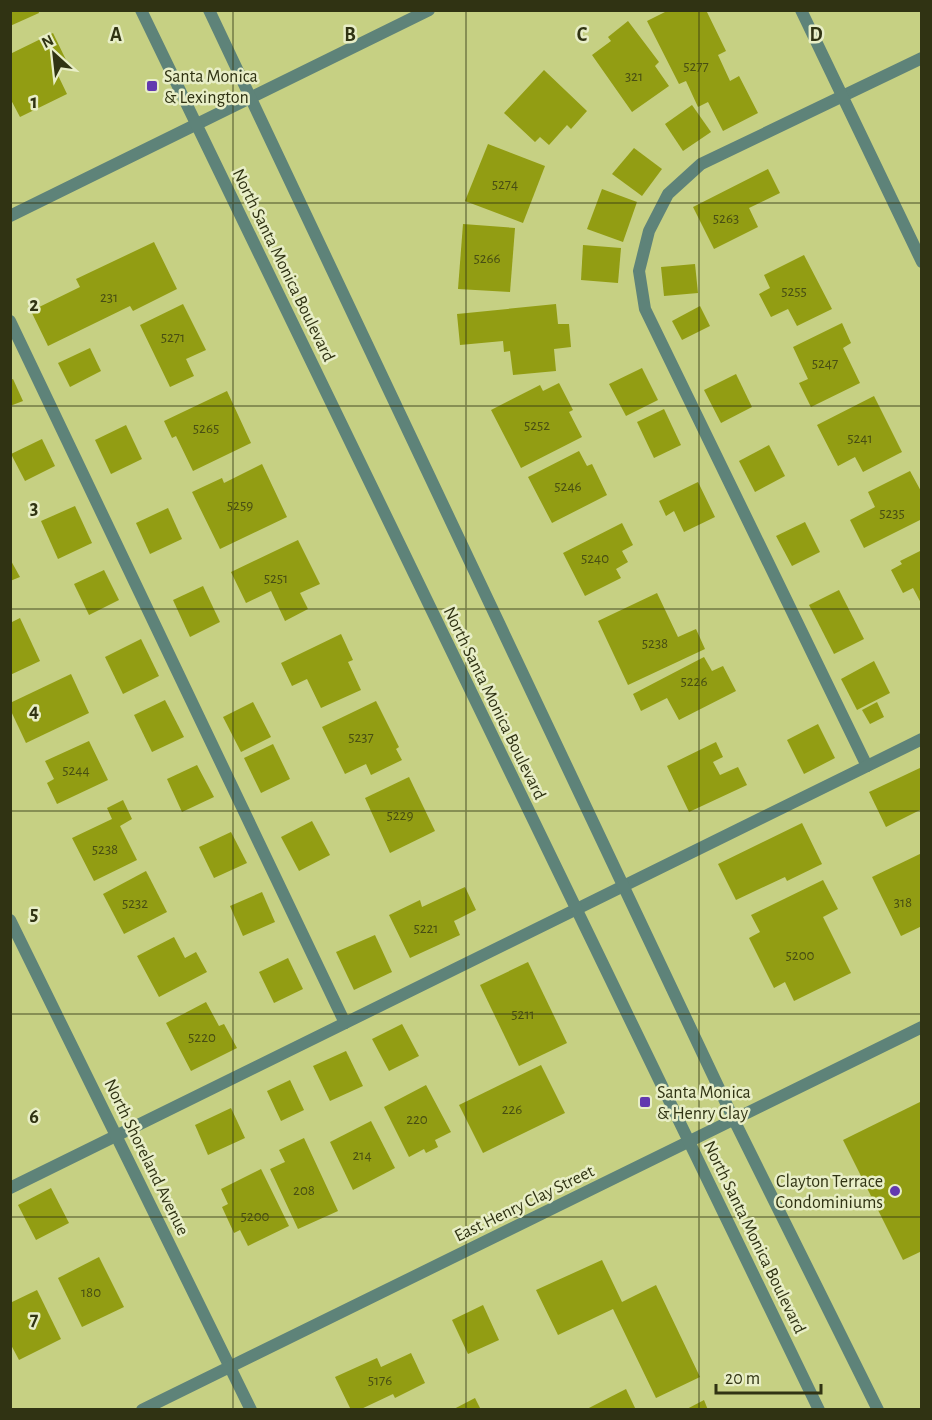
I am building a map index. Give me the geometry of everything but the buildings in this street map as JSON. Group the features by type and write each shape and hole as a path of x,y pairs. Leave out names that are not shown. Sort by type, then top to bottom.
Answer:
{"street":[{"name":"North Santa Monica Boulevard","path":"141,10 819,1410"},
{"name":"North Santa Monica Boulevard","path":"208,10 734,1120 878,1410"},
{"path":"10,216 429,10"},
{"path":"801,10 921,262"},
{"path":"867,766 645,309 639,272 649,231 668,194 701,164 921,58"},
{"path":"10,321 345,1023"},
{"path":"10,1188 921,739"},
{"name":"North Shoreland Avenue","path":"10,920 251,1410"},
{"name":"East Henry Clay Street","path":"142,1410 921,1027"}],"place":[{"name":"Santa Monica & Lexington","path":"152,86"},
{"name":"Santa Monica & Henry Clay","path":"645,1102"},
{"name":"Clayton Terrace Condominiums","path":"895,1191"}]}
